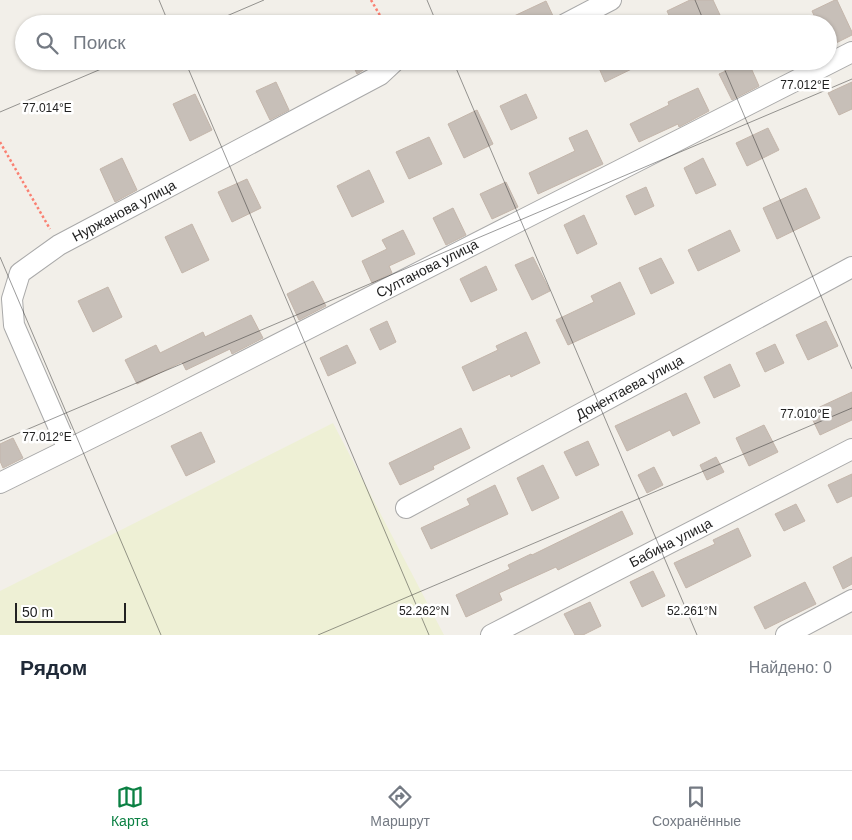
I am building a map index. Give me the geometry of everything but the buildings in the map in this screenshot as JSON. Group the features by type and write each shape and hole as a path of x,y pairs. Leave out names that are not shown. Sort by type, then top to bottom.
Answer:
{"street":[{"path":"582,15 611,0"},
{"name":"Султанова улица","path":"837,60 852,52"},
{"name":"Нуржанова улица","path":"68,449 14,324 12,299 20,273 59,244 380,75 385,70"},
{"name":"Султанова улица","path":"0,483 160,404 817,70"},
{"name":"Донентаева улица","path":"406,508 852,267"},
{"name":"Бабина улица","path":"490,635 852,449"},
{"path":"786,635 852,600"}],"path":[{"path":"371,0 380,15"},
{"path":"0,142 59,244"}],"green space":[{"path":"333,423 444,635 0,635 0,591"}]}
